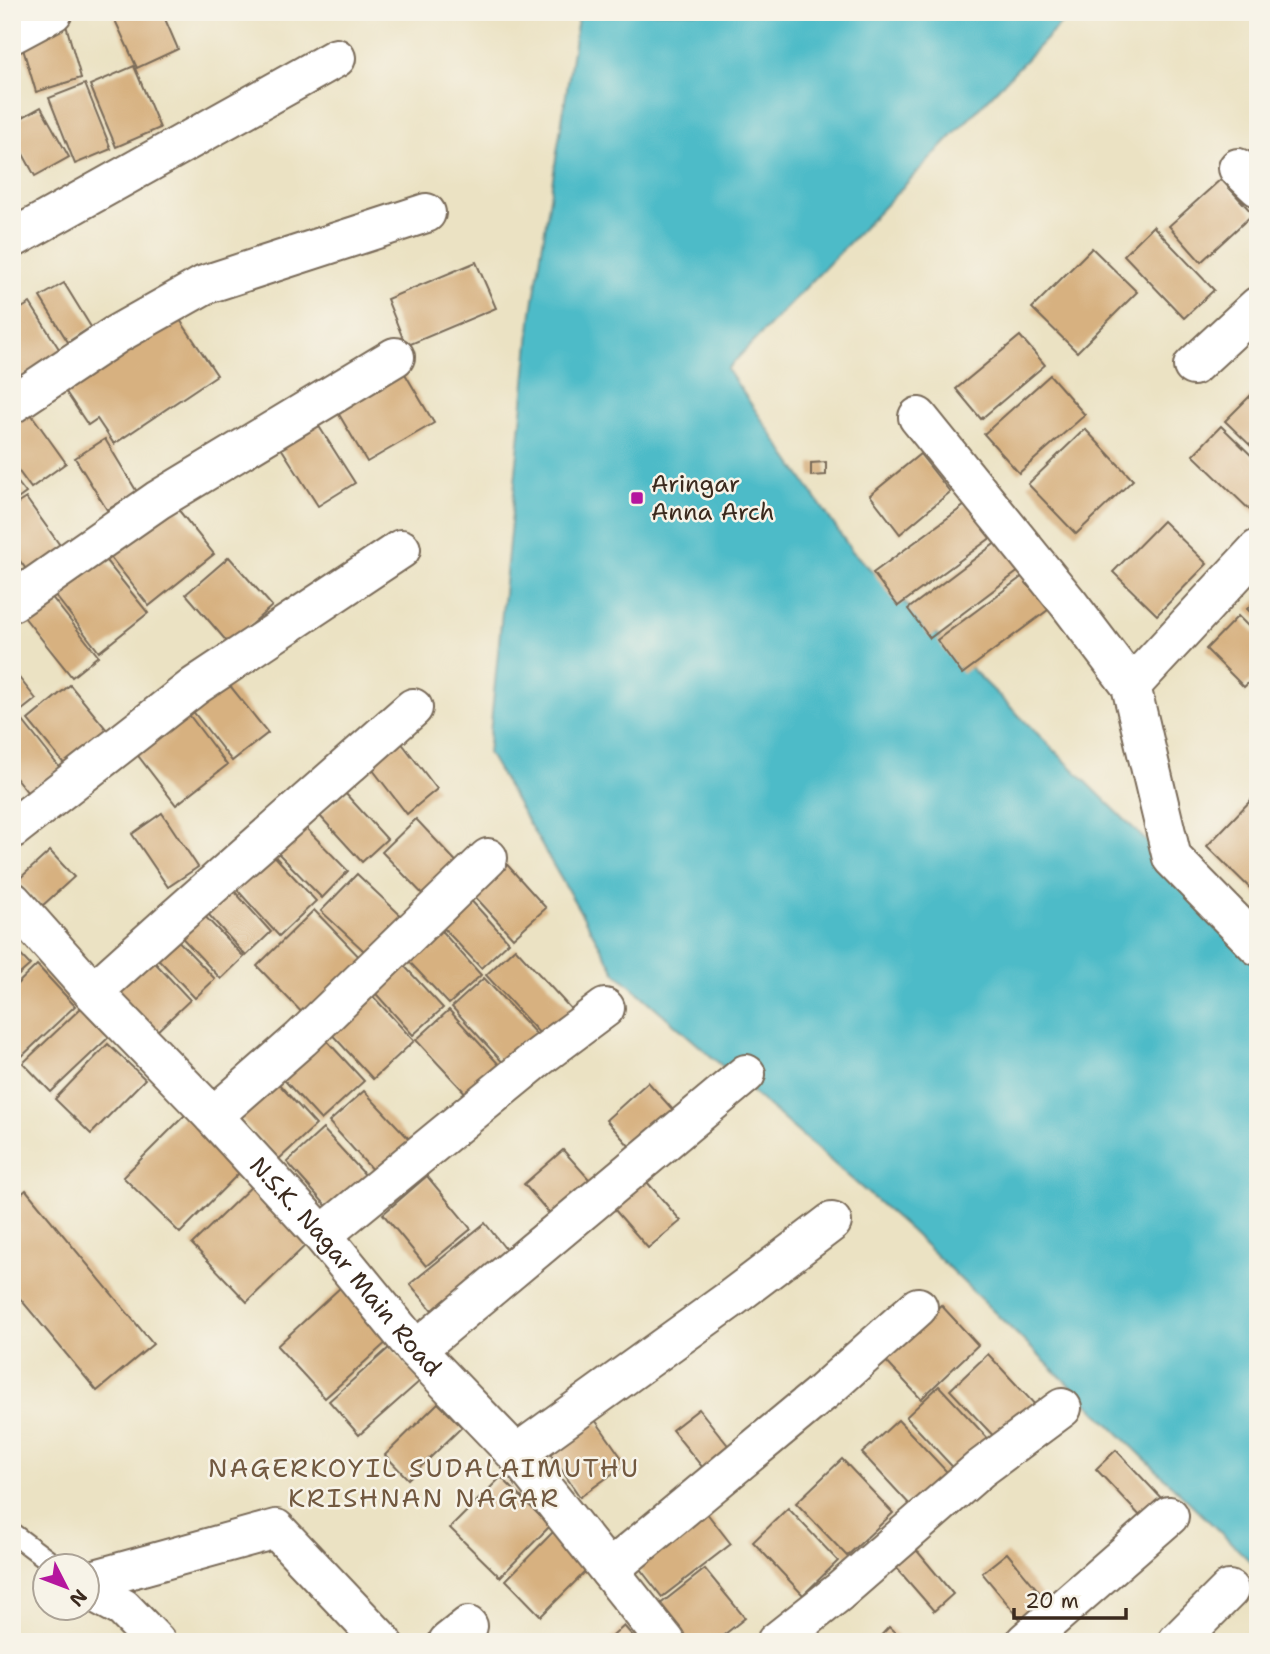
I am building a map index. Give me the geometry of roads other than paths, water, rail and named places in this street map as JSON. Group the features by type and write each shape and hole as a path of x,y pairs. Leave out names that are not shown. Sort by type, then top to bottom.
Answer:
{"street":[{"path":"12,34 53,12"},
{"path":"12,239 336,58"},
{"path":"12,404 117,334 204,285 426,213"},
{"path":"1193,366 1258,306"},
{"path":"12,602 158,500 395,357"},
{"path":"918,416 1069,604 1131,686 1172,859 1258,946"},
{"path":"12,829 195,686 401,549"},
{"path":"1131,686 1258,549"},
{"path":"93,992 413,708"},
{"path":"213,1116 301,1039 488,858"},
{"name":"N.S.K. Nagar Main Road","path":"12,901 93,992 213,1116 322,1235 416,1350 516,1454 666,1642"},
{"path":"322,1235 538,1058 605,1008"},
{"path":"416,1350 746,1074"},
{"path":"516,1454 728,1301 832,1222"},
{"path":"608,1570 823,1392 918,1307"},
{"path":"776,1642 839,1592 980,1469 1062,1408"},
{"path":"1025,1642 1169,1516"},
{"path":"102,1577 276,1529 383,1642"},
{"path":"1177,1642 1229,1590"},
{"path":"102,1597 123,1608 156,1642"}],"lane":[{"path":"12,1533 37,1552"}],"water":[{"path":"579,12 1072,12 727,369 852,551 1258,951 1258,1569 911,1231 616,973 488,753 532,312"}],"place":[{"name":"Aringar Anna Arch","path":"637,498"}],"district":[{"name":"NAGERKOYIL SUDALAIMUTHU KRISHNAN NAGAR","path":"424,1482"}]}
